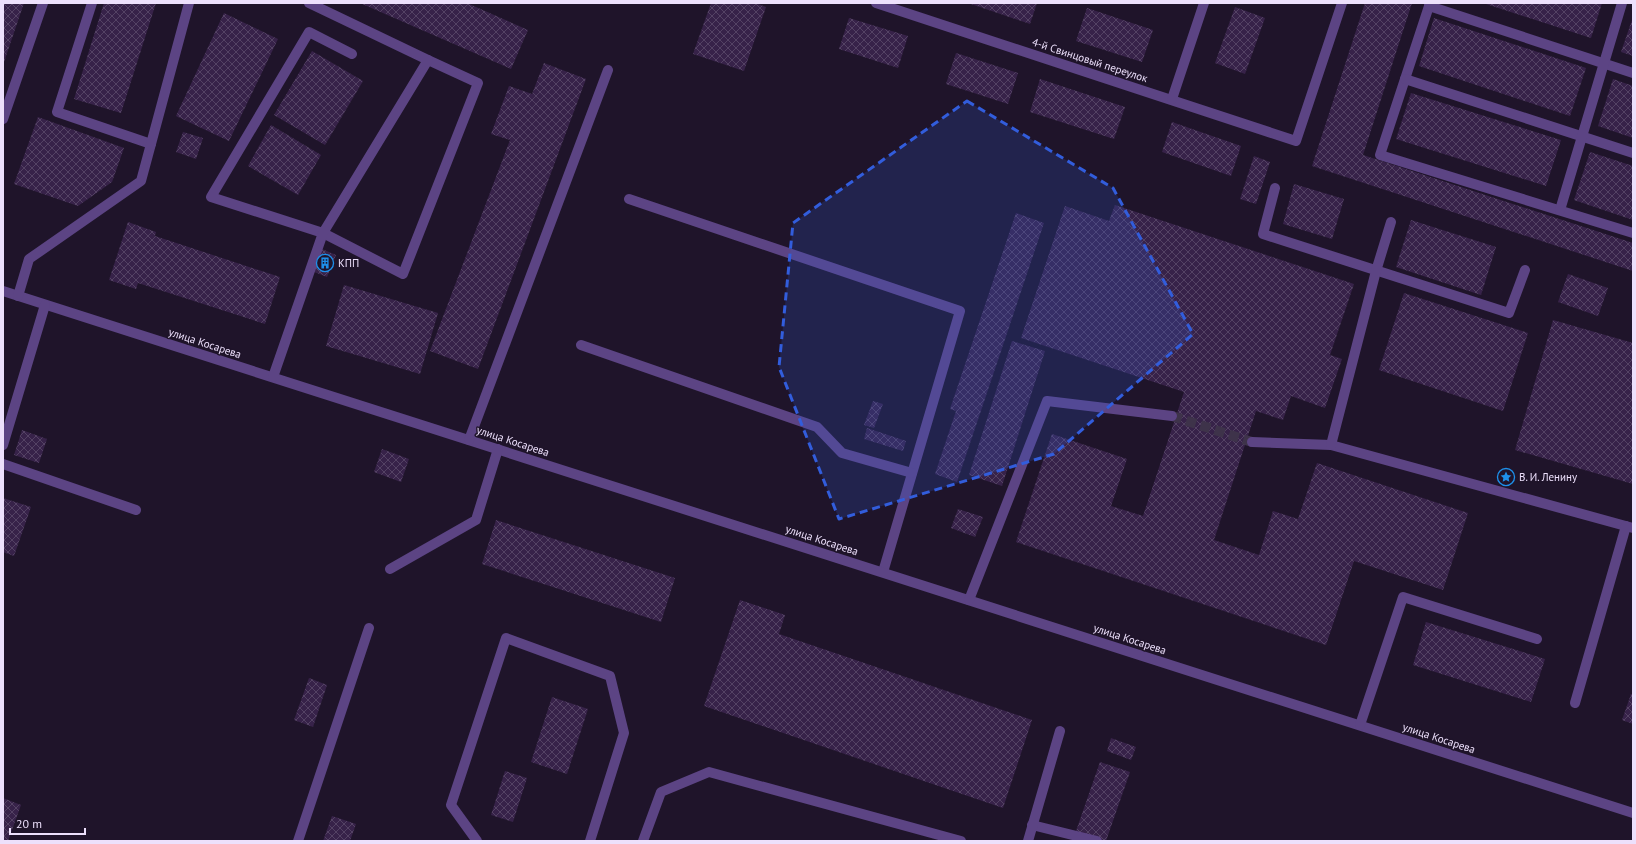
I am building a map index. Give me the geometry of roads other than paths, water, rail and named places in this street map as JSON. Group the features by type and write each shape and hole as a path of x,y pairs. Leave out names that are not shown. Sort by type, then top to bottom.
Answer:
{"street":[{"path":"3,119 43,3"},
{"path":"92,3 57,112 151,144"},
{"path":"18,296 29,259 141,181 189,3"},
{"path":"309,3 478,83 402,274 323,233 211,197 309,32 352,54"},
{"name":"4-й Свинцовый переулок","path":"876,3 1296,141 1342,3"},
{"path":"1172,99 1204,3"},
{"path":"1560,210 1622,3"},
{"path":"1633,73 1430,4 1380,155 1633,233"},
{"path":"273,377 323,233 428,60"},
{"path":"469,440 608,70"},
{"path":"1405,78 1633,153"},
{"path":"1275,188 1263,234 1508,313 1525,270"},
{"path":"629,199 960,311 883,572"},
{"path":"1331,444 1376,271 1391,222"},
{"name":"улица Косарева","path":"3,291 1633,812"},
{"path":"3,445 45,305"},
{"path":"581,345 817,427 842,453 912,473"},
{"path":"970,600 1047,401 1172,416"},
{"path":"1252,442 1331,444 1630,527 1575,703"},
{"path":"390,569 476,520 498,449"},
{"path":"3,464 136,510"},
{"path":"1360,725 1403,597 1537,639"},
{"path":"298,841 369,628"},
{"path":"477,841 451,805 506,638 610,676 624,733 590,841"},
{"path":"1028,841 1060,731"},
{"path":"643,841 661,792 709,772 961,841"},
{"path":"1032,825 1097,841"}],"tunnel":[{"path":"1172,416 1252,442"}],"place":[{"name":"КПП","path":"325,263"},
{"name":"В. И. Ленину","path":"1506,477"}]}
